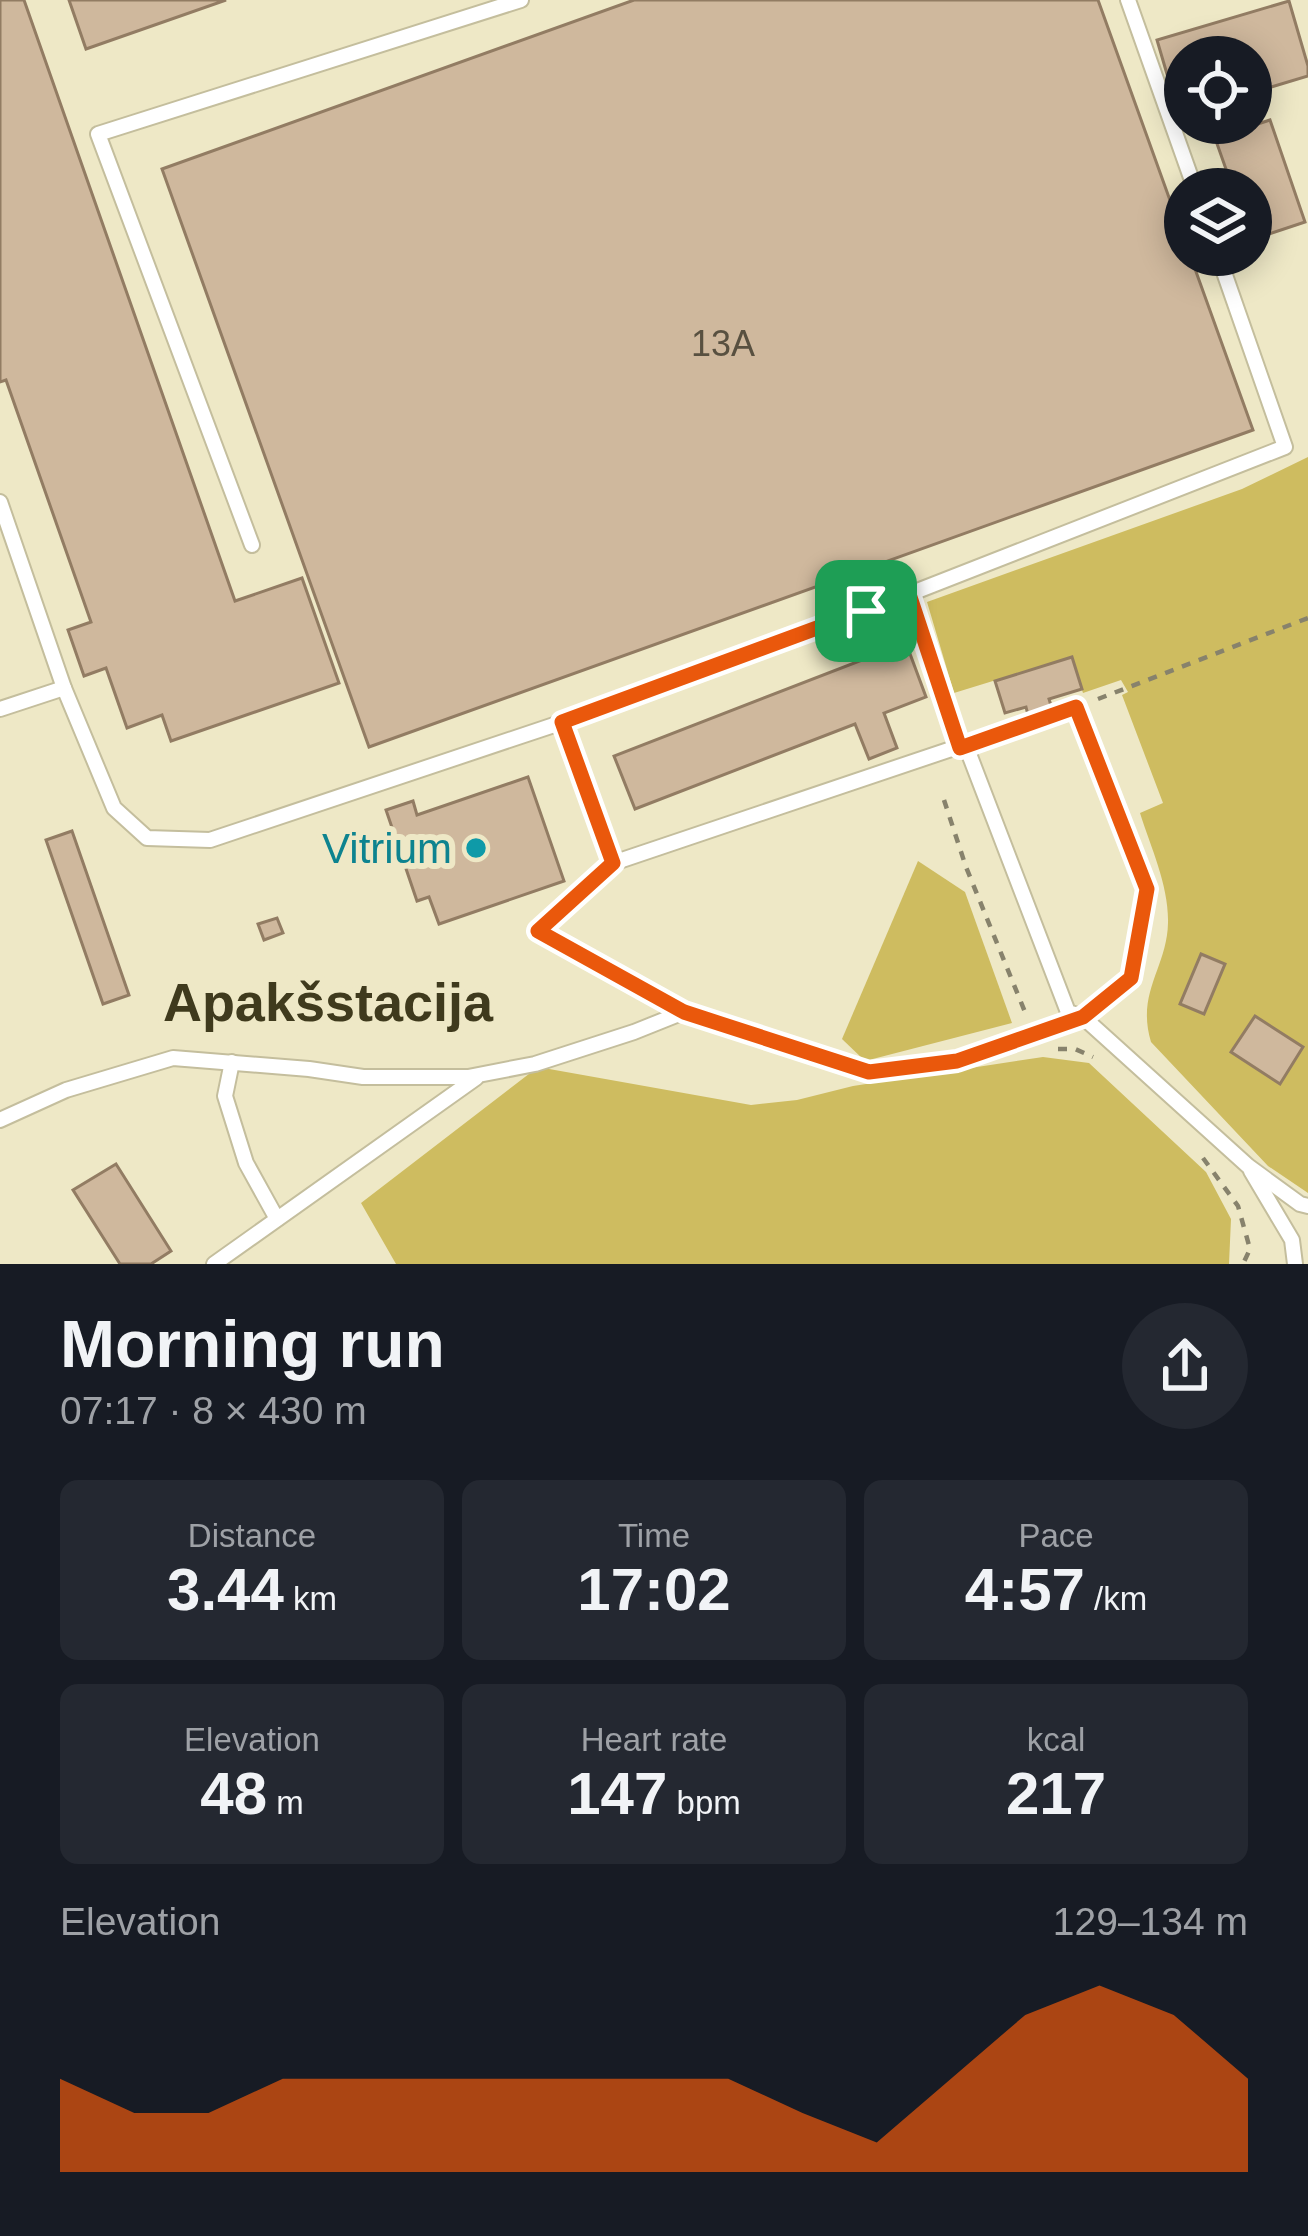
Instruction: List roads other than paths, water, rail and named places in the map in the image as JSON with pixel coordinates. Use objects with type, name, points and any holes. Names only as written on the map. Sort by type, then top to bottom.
[{"type":"lane","points":[[251,545],[98,134],[521,0]]},
{"type":"lane","points":[[1128,0],[1188,168]]},
{"type":"lane","points":[[0,502],[64,688],[114,808],[147,838],[210,840],[562,722],[909,594],[1285,447],[1225,276]]},
{"type":"lane","points":[[909,594],[963,747],[1068,1012],[1083,1017],[1248,1166],[1308,1206]]},
{"type":"lane","points":[[0,709],[64,688]]},
{"type":"lane","points":[[1076,707],[1147,889],[1131,978],[1083,1017],[957,1061],[869,1072],[684,1012],[538,931],[613,863],[963,747],[1076,707]]},
{"type":"lane","points":[[562,722],[613,863]]},
{"type":"lane","points":[[0,1120],[67,1090],[173,1058],[363,1077],[468,1077],[535,1064],[684,1012]]},
{"type":"lane","points":[[232,1062],[225,1096],[246,1163],[277,1219]]},
{"type":"lane","points":[[214,1264],[480,1075]]},
{"type":"lane","points":[[1248,1166],[1292,1240],[1295,1264]]},
{"type":"place","name":"Vitrium","points":[[476,848]]},
{"type":"district","name":"Apakšstacija","points":[[328,1002]]}]
